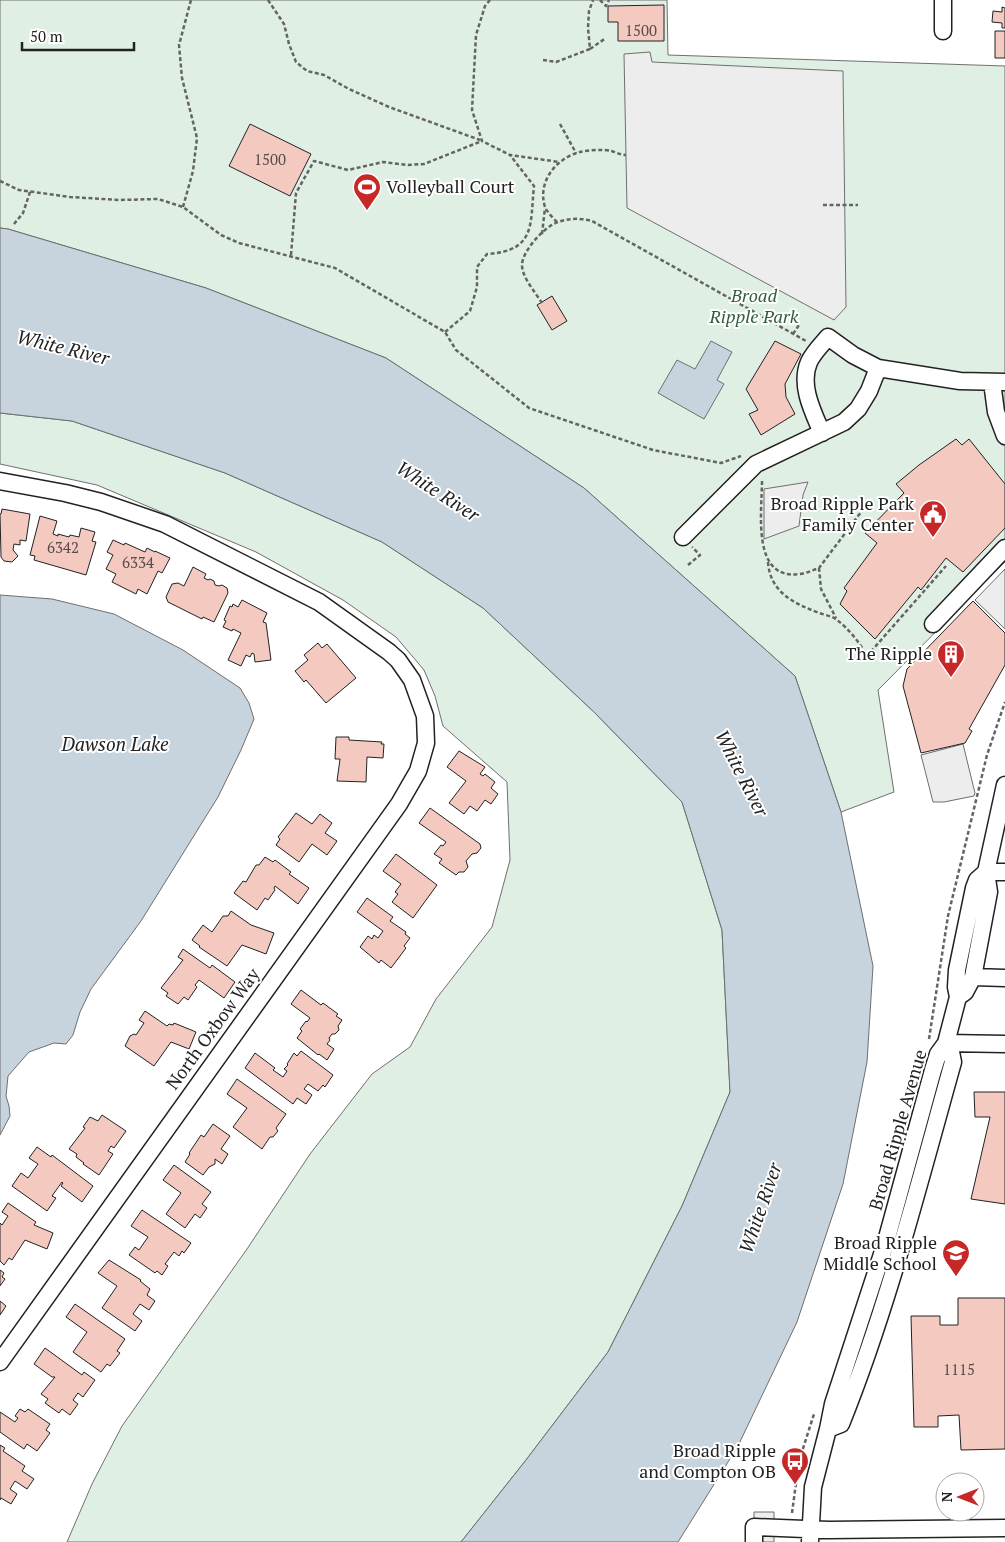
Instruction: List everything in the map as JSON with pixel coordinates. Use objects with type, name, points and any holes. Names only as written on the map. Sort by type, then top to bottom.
[{"type":"street","points":[[943,0],[943,31]]},
{"type":"street","points":[[822,432],[812,411],[805,384],[809,362],[828,337],[853,355],[878,368],[960,381],[998,382],[996,412],[1005,436]]},
{"type":"street","points":[[683,537],[756,464],[844,422],[858,410],[869,391],[878,368]]},
{"type":"street","name":"North Oxbow Way","points":[[0,481],[101,502],[165,524],[318,602],[398,660],[412,680],[423,707],[426,743],[418,770],[399,804],[0,1362]]},
{"type":"street","points":[[933,624],[1005,548]]},
{"type":"street","name":"Broad Ripple Avenue","points":[[958,997],[965,992],[973,977],[989,892],[986,872],[1001,823],[1005,785]]},
{"type":"street","points":[[986,872],[1005,872]]},
{"type":"street","name":"Broad Ripple Avenue","points":[[810,1536],[813,1487],[828,1429],[832,1404],[885,1245],[938,1054],[946,1044],[958,997],[956,987],[957,970],[968,916],[977,880],[986,872]]},
{"type":"street","points":[[973,977],[1005,978]]},
{"type":"street","points":[[946,1044],[1005,1044]]},
{"type":"street","points":[[754,1542],[754,1527],[790,1529],[810,1536],[964,1535],[1005,1528]]},
{"type":"path","points":[[183,207],[193,171],[197,138],[182,78],[179,45],[191,0]]},
{"type":"path","points":[[268,0],[284,24],[288,44],[296,62],[307,71],[324,75],[349,89],[389,107],[482,141],[510,155],[559,162]]},
{"type":"path","points":[[482,141],[472,110],[476,35],[485,6],[490,0]]},
{"type":"path","points":[[590,49],[588,28],[589,12],[593,0]]},
{"type":"path","points":[[600,0],[606,6],[609,0]]},
{"type":"path","points":[[543,60],[556,62],[590,49],[606,38]]},
{"type":"path","points":[[560,124],[576,154]]},
{"type":"path","points":[[291,256],[296,193],[314,161],[348,170],[383,162],[408,165],[424,164],[482,141]]},
{"type":"path","points":[[542,234],[545,208],[544,189],[547,177],[559,162],[580,152],[609,150],[620,155],[626,155]]},
{"type":"path","points":[[445,332],[470,311],[477,287],[477,267],[486,254],[502,253],[520,245],[529,231],[534,186],[510,155]]},
{"type":"path","points":[[0,181],[19,190],[30,192],[120,200],[158,199],[183,207],[221,235],[239,242],[335,268],[445,332],[456,350],[529,408],[653,450],[721,463],[742,456]]},
{"type":"path","points":[[14,224],[23,213],[30,192]]},
{"type":"path","points":[[823,205],[858,205]]},
{"type":"path","points":[[545,208],[557,222]]},
{"type":"path","points":[[542,302],[523,272],[522,264],[525,254],[542,234],[557,222],[580,218],[592,221],[810,344]]},
{"type":"path","points":[[793,334],[799,325]]},
{"type":"path","points":[[762,481],[762,547],[773,582],[785,596],[836,619]]},
{"type":"path","points":[[768,562],[775,569],[792,575],[807,573],[819,568],[870,500]]},
{"type":"path","points":[[683,537],[700,555],[688,565]]},
{"type":"path","points":[[819,568],[821,589],[836,619],[851,633],[864,649],[867,656],[946,566]]},
{"type":"path","points":[[928,1040],[948,916],[987,755],[1005,702]]},
{"type":"path","points":[[790,1529],[799,1461],[815,1410]]},
{"type":"green space","name":"Broad Ripple Park","points":[[0,0],[667,0],[668,55],[1005,66],[1005,562],[878,690],[894,792],[841,812],[795,676],[584,488],[386,358],[206,288],[0,228]]},
{"type":"green space","points":[[0,413],[72,421],[225,473],[382,542],[483,608],[594,712],[682,802],[722,930],[730,1092],[682,1206],[608,1352],[461,1542],[67,1542],[92,1484],[122,1426],[247,1249],[310,1154],[372,1074],[410,1047],[436,999],[492,927],[510,860],[507,782],[443,726],[435,696],[424,670],[396,637],[343,600],[256,552],[97,485],[0,464]]},
{"type":"shaded area","points":[[650,52],[652,62],[843,71],[846,307],[834,320],[627,208],[624,54]]},
{"type":"shaded area","points":[[808,482],[803,495],[799,526],[764,539],[764,489]]},
{"type":"shaded area","points":[[1005,569],[1005,629],[975,600]]},
{"type":"shaded area","points":[[963,744],[975,793],[974,796],[944,802],[933,802],[921,755]]},
{"type":"shaded area","points":[[754,1512],[774,1512],[774,1542],[754,1542]]},
{"type":"water","name":"White River","points":[[0,228],[206,288],[386,358],[584,488],[795,676],[841,812],[873,966],[867,1062],[843,1184],[797,1322],[738,1446],[678,1542],[461,1542],[608,1352],[682,1206],[730,1092],[722,930],[682,802],[594,712],[483,608],[382,542],[225,473],[72,421],[0,413]]},
{"type":"water","points":[[711,341],[732,352],[717,380],[724,384],[704,419],[658,393],[677,360],[695,369]]},
{"type":"water","name":"Dawson Lake","points":[[0,595],[52,599],[114,614],[183,650],[240,688],[249,703],[254,719],[218,797],[141,921],[91,989],[80,1012],[73,1035],[66,1044],[54,1043],[29,1052],[8,1076],[6,1096],[10,1116],[0,1135]]},
{"type":"building","points":[[664,5],[664,41],[618,41],[618,22],[608,22],[608,6]]},
{"type":"building","points":[[1002,7],[1005,8],[1005,28],[1002,28],[1002,23],[992,22],[993,11],[1002,12]]},
{"type":"building","points":[[995,31],[1005,31],[1005,58],[995,58]]},
{"type":"building","points":[[250,124],[311,154],[290,196],[229,166]]},
{"type":"building","points":[[552,296],[567,321],[552,330],[537,305]]},
{"type":"building","points":[[775,341],[801,354],[785,384],[786,397],[795,414],[761,435],[749,414],[758,410],[746,389]]},
{"type":"building","name":"Broad Ripple Park Family Center","points":[[956,439],[962,445],[969,439],[1005,484],[1005,528],[963,572],[946,558],[921,590],[918,587],[875,639],[840,604],[847,591],[844,588],[877,543],[865,533],[904,493],[896,484]]},
{"type":"building","points":[[2,509],[30,514],[26,541],[20,540],[20,545],[14,544],[13,550],[18,556],[12,562],[4,561],[1,557],[0,514]]},
{"type":"building","points":[[40,516],[57,521],[53,534],[58,536],[58,534],[79,537],[81,528],[95,532],[92,541],[96,542],[86,575],[34,560],[35,556],[30,555]]},
{"type":"building","points":[[113,540],[145,552],[147,548],[170,558],[162,573],[158,571],[147,594],[138,589],[136,594],[112,582],[116,574],[106,569],[113,555],[107,552]]},
{"type":"building","points":[[193,567],[206,574],[204,578],[214,581],[215,585],[222,585],[227,588],[228,593],[214,622],[203,617],[202,619],[168,602],[166,597],[172,584],[178,583],[184,586]]},
{"type":"building","points":[[242,600],[267,613],[263,622],[266,623],[271,660],[255,662],[254,654],[252,653],[250,657],[246,655],[241,666],[228,660],[241,633],[223,627],[226,621],[224,620],[230,606],[232,607],[233,604],[238,607]]},
{"type":"building","name":"The Ripple","points":[[973,601],[1005,633],[1005,665],[969,729],[972,731],[965,743],[921,753],[903,686],[907,669]]},
{"type":"building","points":[[318,643],[322,648],[327,644],[356,678],[326,703],[306,680],[304,682],[295,671],[308,660],[304,655]]},
{"type":"building","points":[[336,737],[349,737],[349,740],[382,742],[381,744],[384,744],[383,758],[367,757],[366,782],[337,781],[340,759],[335,759]]},
{"type":"building","points":[[459,751],[485,767],[480,774],[483,776],[485,774],[495,782],[491,788],[498,794],[491,804],[485,800],[477,811],[470,806],[464,814],[449,803],[466,781],[447,767]]},
{"type":"building","points":[[430,808],[480,844],[481,848],[477,853],[472,854],[466,861],[468,867],[464,872],[459,872],[456,875],[439,863],[442,859],[434,854],[446,842],[419,823]]},
{"type":"building","points":[[296,813],[312,824],[320,814],[332,823],[325,833],[337,841],[327,855],[312,844],[299,862],[276,845],[280,839],[278,837]]},
{"type":"building","points":[[396,854],[437,885],[413,918],[392,902],[398,894],[395,892],[401,884],[383,871]]},
{"type":"building","points":[[265,857],[273,862],[275,860],[291,872],[289,874],[309,888],[298,904],[275,886],[275,890],[268,900],[265,898],[257,910],[234,893],[243,881],[246,882],[256,865],[259,865]]},
{"type":"building","points":[[367,898],[393,917],[390,921],[406,932],[405,934],[410,938],[404,946],[406,948],[391,968],[381,960],[379,963],[360,947],[368,936],[372,939],[374,935],[378,938],[383,931],[357,912]]},
{"type":"building","points":[[231,911],[251,925],[274,933],[266,954],[242,945],[227,966],[192,940],[203,925],[212,932],[223,916],[228,916]]},
{"type":"building","points":[[183,949],[210,968],[212,965],[235,982],[224,998],[199,980],[195,985],[197,987],[188,1000],[184,997],[178,1004],[166,996],[168,993],[161,988],[183,960],[178,957]]},
{"type":"building","points":[[301,990],[321,1005],[323,1003],[338,1014],[336,1016],[342,1020],[338,1026],[339,1030],[329,1038],[330,1040],[327,1044],[334,1049],[327,1060],[297,1038],[302,1031],[300,1029],[310,1018],[291,1004]]},
{"type":"building","points":[[145,1011],[167,1026],[174,1023],[196,1032],[189,1049],[171,1042],[154,1066],[125,1046],[130,1036],[136,1035],[144,1023],[139,1020]]},
{"type":"building","points":[[301,1051],[333,1075],[325,1087],[323,1085],[318,1091],[308,1084],[304,1089],[312,1095],[306,1104],[297,1098],[293,1104],[245,1068],[255,1053],[275,1068],[273,1070],[283,1077],[287,1071],[284,1069],[294,1053],[297,1056]]},
{"type":"building","points":[[237,1079],[286,1114],[276,1128],[278,1131],[273,1137],[270,1137],[262,1149],[233,1127],[247,1108],[227,1094]]},
{"type":"building","name":"Broad Ripple Middle School","points":[[974,1092],[1005,1092],[1005,1204],[971,1199],[990,1117],[975,1117]]},
{"type":"building","points":[[102,1115],[126,1131],[114,1148],[111,1146],[108,1151],[113,1154],[99,1175],[83,1164],[76,1157],[77,1154],[69,1149],[85,1128],[83,1127],[90,1117],[98,1121]]},
{"type":"building","points":[[213,1124],[230,1136],[221,1149],[228,1154],[222,1164],[215,1159],[215,1164],[209,1167],[203,1175],[185,1162],[201,1135],[204,1137]]},
{"type":"building","points":[[37,1147],[51,1157],[52,1155],[93,1186],[82,1202],[61,1186],[62,1182],[52,1196],[56,1198],[47,1211],[12,1186],[21,1173],[28,1178],[38,1164],[29,1158]]},
{"type":"building","points":[[174,1165],[211,1192],[202,1204],[207,1208],[200,1218],[195,1214],[185,1228],[166,1214],[181,1193],[163,1180]]},
{"type":"building","points":[[8,1203],[36,1222],[34,1225],[53,1233],[47,1249],[25,1240],[12,1260],[9,1258],[4,1265],[0,1261],[0,1223],[2,1225],[8,1216],[2,1212]]},
{"type":"building","points":[[142,1210],[191,1243],[184,1253],[182,1251],[179,1256],[174,1252],[165,1264],[168,1266],[162,1275],[157,1271],[155,1273],[129,1255],[135,1247],[139,1250],[148,1237],[131,1226]]},
{"type":"building","points":[[109,1260],[141,1280],[150,1289],[147,1295],[155,1301],[149,1310],[140,1304],[133,1314],[142,1321],[135,1331],[102,1308],[117,1286],[98,1273]]},
{"type":"building","points":[[0,1270],[4,1273],[2,1277],[5,1279],[0,1286]]},
{"type":"building","name":"Broad Ripple Middle School","points":[[958,1298],[1005,1298],[1005,1449],[961,1450],[959,1415],[938,1416],[938,1427],[914,1427],[911,1316],[940,1316],[940,1325],[958,1325]]},
{"type":"building","points":[[0,1301],[6,1306],[0,1315]]},
{"type":"building","points":[[75,1304],[125,1339],[117,1351],[120,1353],[110,1366],[107,1364],[101,1372],[73,1352],[87,1332],[66,1317]]},
{"type":"building","points":[[45,1348],[82,1375],[84,1372],[95,1380],[83,1397],[78,1393],[73,1400],[78,1404],[70,1415],[62,1409],[59,1413],[45,1403],[48,1399],[41,1394],[55,1377],[52,1377],[34,1364]]},
{"type":"building","points":[[20,1409],[25,1412],[28,1409],[50,1424],[46,1430],[50,1433],[37,1451],[27,1444],[24,1449],[0,1432],[0,1412],[15,1422],[18,1418],[15,1416]]},
{"type":"building","points":[[0,1445],[5,1448],[3,1451],[25,1466],[22,1471],[34,1479],[27,1489],[15,1481],[10,1489],[17,1494],[11,1504],[1,1498],[0,1500]]},
{"type":"place","name":"Volleyball Court","points":[[367,211]]},
{"type":"place","name":"Broad Ripple Park Family Center","points":[[933,538]]},
{"type":"place","name":"The Ripple","points":[[951,678]]},
{"type":"place","name":"Broad Ripple Middle School","points":[[956,1277]]},
{"type":"place","name":"Broad Ripple and Compton OB","points":[[795,1485]]}]
